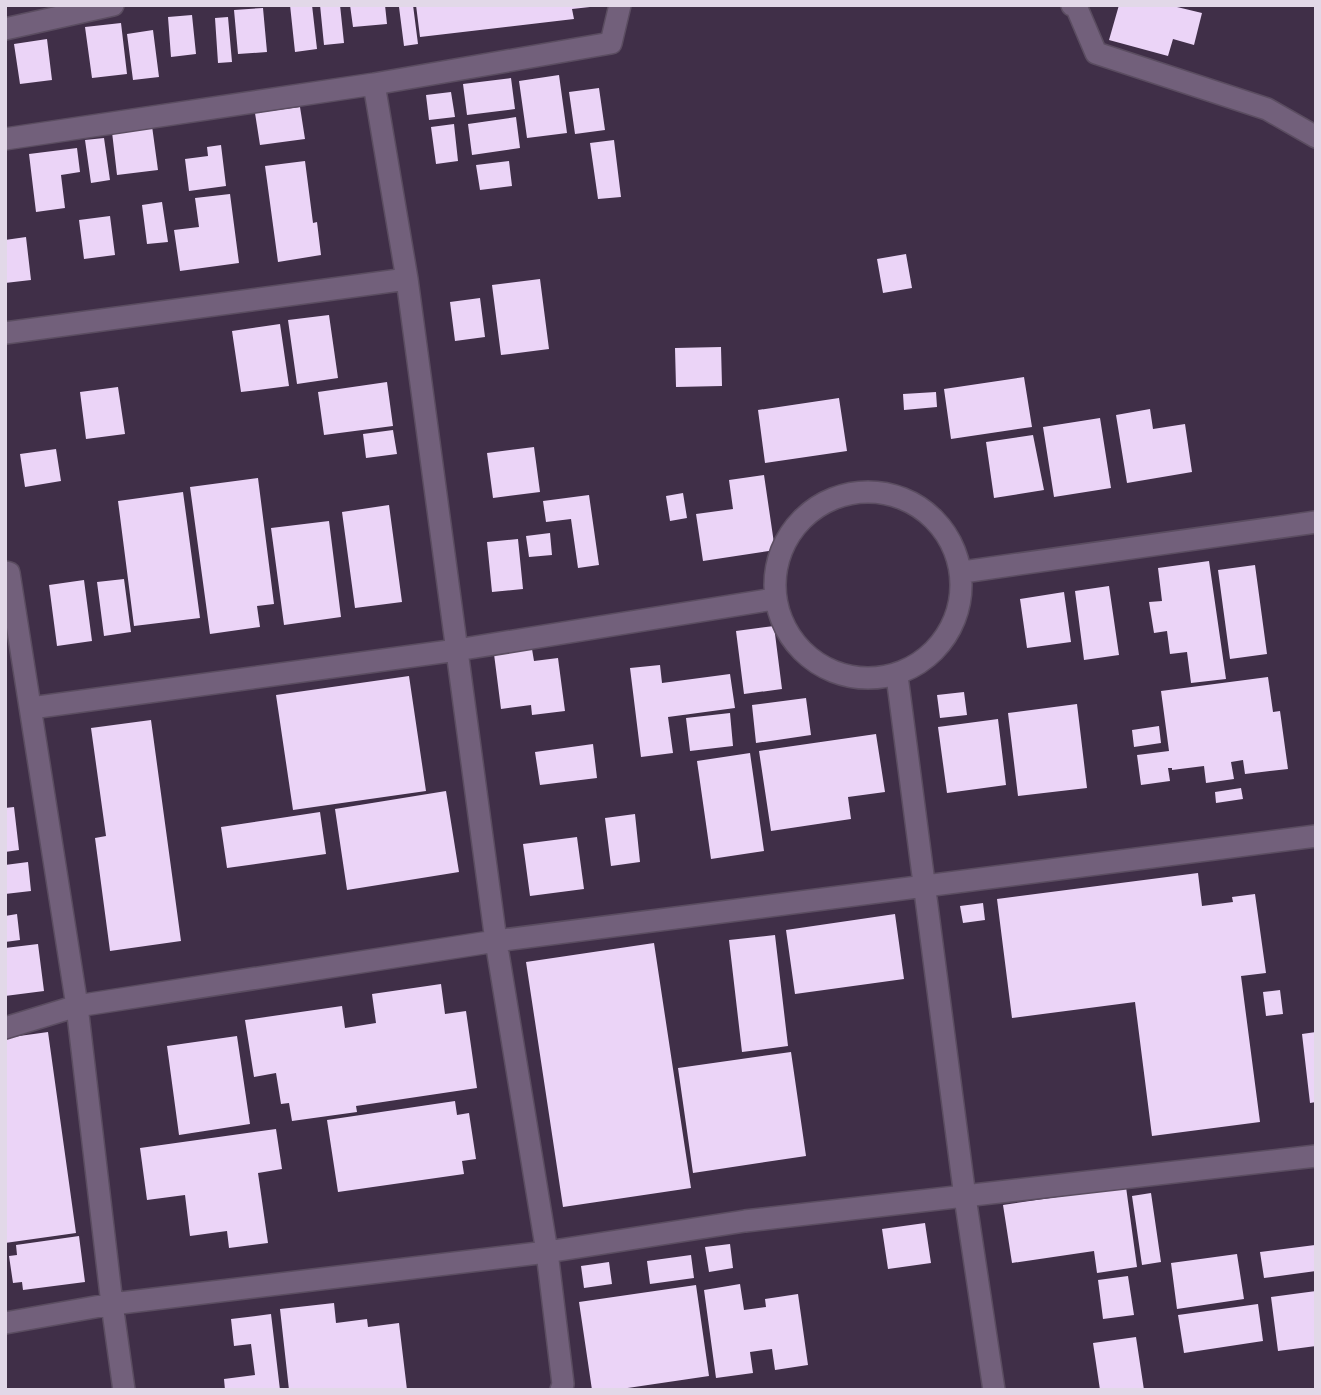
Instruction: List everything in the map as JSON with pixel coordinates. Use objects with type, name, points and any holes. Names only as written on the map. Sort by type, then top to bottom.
[{"type":"street","points":[[5,29],[113,5]]},
{"type":"street","points":[[5,139],[374,84],[611,43],[620,5]]},
{"type":"street","points":[[1072,5],[1076,6],[1096,54],[1267,109],[1316,137]]},
{"type":"street","points":[[374,84],[407,279],[496,941],[547,1252],[563,1384],[561,1390]]},
{"type":"street","points":[[5,333],[407,279]]},
{"type":"street","points":[[855,491],[904,497],[944,526],[963,572],[949,636],[897,676],[843,677],[820,663],[797,648],[774,598],[780,550],[810,510],[855,491]]},
{"type":"street","points":[[963,572],[1315,525]]},
{"type":"street","points":[[5,572],[9,573],[77,1006],[124,1390]]},
{"type":"street","points":[[30,708],[457,650],[774,598]]},
{"type":"street","points":[[897,676],[965,1197],[994,1390]]},
{"type":"street","points":[[5,1028],[77,1006],[496,941],[1316,836]]},
{"type":"street","points":[[5,1323],[112,1304],[547,1252],[745,1221],[1316,1156]]},
{"type":"building","points":[[290,5],[312,5],[317,49],[295,52]]},
{"type":"building","points":[[320,5],[340,5],[344,43],[324,45]]},
{"type":"building","points":[[350,5],[385,5],[387,24],[353,27]]},
{"type":"building","points":[[413,5],[418,44],[404,46],[399,7]]},
{"type":"building","points":[[416,5],[590,7],[572,9],[574,19],[420,37]]},
{"type":"building","points":[[1119,5],[1177,5],[1202,13],[1194,45],[1173,39],[1168,56],[1109,40]]},
{"type":"building","points":[[263,8],[267,52],[238,54],[234,10]]},
{"type":"building","points":[[192,15],[196,54],[171,57],[168,17]]},
{"type":"building","points":[[228,17],[232,62],[218,63],[215,18]]},
{"type":"building","points":[[121,23],[127,74],[92,78],[85,27]]},
{"type":"building","points":[[153,30],[159,77],[133,80],[127,34]]},
{"type":"building","points":[[47,39],[52,80],[20,84],[14,44]]},
{"type":"building","points":[[559,75],[567,133],[527,138],[519,81]]},
{"type":"building","points":[[511,78],[515,109],[467,115],[463,84]]},
{"type":"building","points":[[599,88],[605,130],[575,134],[569,92]]},
{"type":"building","points":[[451,92],[455,117],[429,120],[426,95]]},
{"type":"building","points":[[300,107],[305,139],[260,145],[255,113]]},
{"type":"building","points":[[516,117],[520,148],[472,155],[468,124]]},
{"type":"building","points":[[454,124],[458,161],[436,164],[431,127]]},
{"type":"building","points":[[152,126],[158,170],[117,175],[112,132]]},
{"type":"building","points":[[104,138],[110,180],[91,183],[85,140]]},
{"type":"building","points":[[614,140],[621,197],[598,199],[590,143]]},
{"type":"building","points":[[221,145],[226,186],[189,191],[185,159],[208,156],[207,147]]},
{"type":"building","points":[[77,148],[80,172],[61,175],[65,208],[36,212],[29,154]]},
{"type":"building","points":[[305,161],[313,223],[317,222],[321,255],[278,262],[265,166]]},
{"type":"building","points":[[509,161],[512,186],[480,190],[476,165]]},
{"type":"building","points":[[230,194],[239,263],[180,271],[174,230],[199,227],[195,198]]},
{"type":"building","points":[[162,202],[168,242],[147,244],[142,205]]},
{"type":"building","points":[[110,216],[115,255],[84,259],[79,220]]},
{"type":"building","points":[[26,237],[31,280],[5,283],[5,240]]},
{"type":"building","points":[[906,254],[912,288],[883,293],[877,259]]},
{"type":"building","points":[[540,279],[549,349],[501,355],[492,285]]},
{"type":"building","points":[[480,298],[485,337],[455,341],[450,302]]},
{"type":"building","points":[[329,315],[338,378],[297,384],[288,320]]},
{"type":"building","points":[[280,324],[289,386],[241,392],[232,331]]},
{"type":"building","points":[[721,347],[722,386],[676,387],[675,348]]},
{"type":"building","points":[[1024,377],[1032,427],[951,439],[944,389]]},
{"type":"building","points":[[387,382],[393,426],[324,435],[318,392]]},
{"type":"building","points":[[118,387],[125,434],[86,439],[80,392]]},
{"type":"building","points":[[936,392],[937,407],[904,410],[903,394]]},
{"type":"building","points":[[839,398],[847,451],[765,463],[758,410]]},
{"type":"building","points":[[1150,409],[1153,429],[1185,424],[1192,472],[1127,483],[1116,415]]},
{"type":"building","points":[[1100,418],[1111,488],[1054,497],[1043,427]]},
{"type":"building","points":[[393,430],[397,454],[366,458],[363,434]]},
{"type":"building","points":[[1033,435],[1044,490],[994,498],[986,442]]},
{"type":"building","points":[[534,447],[540,492],[493,498],[487,453]]},
{"type":"building","points":[[56,449],[61,481],[25,487],[20,454]]},
{"type":"building","points":[[764,475],[775,550],[703,561],[696,514],[733,509],[729,480]]},
{"type":"building","points":[[258,478],[274,604],[257,606],[260,627],[210,634],[190,487]]},
{"type":"building","points":[[183,492],[200,618],[134,626],[118,501]]},
{"type":"building","points":[[683,493],[687,518],[670,521],[666,496]]},
{"type":"building","points":[[589,495],[599,565],[578,568],[571,519],[546,522],[543,501]]},
{"type":"building","points":[[389,505],[402,602],[355,608],[342,512]]},
{"type":"building","points":[[329,521],[341,617],[284,625],[271,528]]},
{"type":"building","points":[[550,533],[552,555],[529,557],[526,536]]},
{"type":"building","points":[[518,539],[523,589],[492,592],[487,542]]},
{"type":"building","points":[[1209,561],[1226,679],[1191,683],[1187,652],[1170,654],[1167,631],[1154,633],[1149,602],[1162,601],[1158,568]]},
{"type":"building","points":[[1255,565],[1267,654],[1230,659],[1218,570]]},
{"type":"building","points":[[124,579],[131,632],[104,636],[97,582]]},
{"type":"building","points":[[84,580],[92,641],[57,646],[49,585]]},
{"type":"building","points":[[1109,586],[1119,655],[1084,660],[1075,591]]},
{"type":"building","points":[[1064,592],[1071,642],[1027,648],[1020,599]]},
{"type":"building","points":[[774,626],[782,689],[744,694],[736,631]]},
{"type":"building","points":[[532,649],[534,661],[558,658],[565,711],[532,715],[531,705],[501,709],[494,654]]},
{"type":"building","points":[[660,665],[662,683],[730,674],[735,708],[668,717],[673,753],[641,757],[630,668]]},
{"type":"building","points":[[409,676],[426,791],[293,810],[276,695]]},
{"type":"building","points":[[1268,677],[1273,712],[1280,711],[1288,769],[1245,774],[1243,760],[1231,762],[1234,779],[1206,783],[1204,766],[1172,770],[1168,768],[1170,781],[1141,785],[1137,755],[1169,751],[1161,691]]},
{"type":"building","points":[[964,692],[967,715],[940,718],[937,695]]},
{"type":"building","points":[[806,698],[811,735],[756,743],[752,705]]},
{"type":"building","points":[[1077,704],[1087,788],[1018,796],[1008,713]]},
{"type":"building","points":[[730,713],[733,746],[690,751],[686,718]]},
{"type":"building","points":[[998,719],[1006,785],[947,793],[938,727]]},
{"type":"building","points":[[151,720],[181,941],[110,951],[95,838],[106,836],[91,728]]},
{"type":"building","points":[[1159,726],[1161,743],[1134,747],[1132,730]]},
{"type":"building","points":[[876,734],[885,792],[848,797],[851,819],[771,831],[759,751]]},
{"type":"building","points":[[593,744],[597,778],[540,785],[535,752]]},
{"type":"building","points":[[750,753],[764,851],[711,859],[697,761]]},
{"type":"building","points":[[1241,788],[1243,799],[1216,803],[1215,792]]},
{"type":"building","points":[[446,791],[459,872],[347,890],[335,809]]},
{"type":"building","points":[[14,807],[19,850],[5,852],[5,808]]},
{"type":"building","points":[[320,812],[326,854],[227,868],[221,827]]},
{"type":"building","points":[[635,814],[640,862],[611,866],[605,818]]},
{"type":"building","points":[[577,837],[584,889],[530,896],[523,844]]},
{"type":"building","points":[[28,862],[31,891],[5,894],[5,865]]},
{"type":"building","points":[[1198,873],[1202,906],[1233,902],[1232,897],[1255,894],[1266,973],[1241,976],[1260,1122],[1152,1136],[1135,1002],[1012,1018],[997,899]]},
{"type":"building","points":[[983,903],[985,920],[963,923],[960,906]]},
{"type":"building","points":[[17,914],[20,940],[5,942],[5,916]]},
{"type":"building","points":[[895,914],[904,979],[795,994],[786,930]]},
{"type":"building","points":[[775,935],[788,1046],[742,1052],[729,940]]},
{"type":"building","points":[[654,943],[691,1188],[563,1207],[526,962]]},
{"type":"building","points":[[38,944],[44,991],[5,996],[5,948]]},
{"type":"building","points":[[441,984],[445,1014],[466,1011],[477,1088],[356,1106],[357,1112],[292,1121],[289,1103],[281,1104],[276,1073],[254,1077],[245,1020],[342,1006],[345,1028],[376,1023],[372,994]]},
{"type":"building","points":[[1280,990],[1283,1014],[1266,1016],[1263,992]]},
{"type":"building","points":[[48,1032],[76,1233],[5,1243],[5,1038]]},
{"type":"building","points":[[1316,1032],[1316,1102],[1310,1103],[1302,1034]]},
{"type":"building","points":[[237,1036],[250,1124],[179,1135],[167,1046]]},
{"type":"building","points":[[791,1052],[806,1156],[693,1173],[678,1068]]},
{"type":"building","points":[[455,1101],[457,1115],[469,1113],[476,1159],[462,1161],[464,1174],[338,1192],[327,1120]]},
{"type":"building","points":[[276,1129],[282,1169],[258,1173],[268,1243],[229,1248],[227,1231],[190,1236],[185,1195],[147,1200],[140,1148]]},
{"type":"building","points":[[1126,1187],[1137,1267],[1097,1273],[1094,1251],[1012,1263],[1003,1205]]},
{"type":"building","points":[[1151,1193],[1161,1262],[1142,1265],[1132,1196]]},
{"type":"building","points":[[925,1223],[931,1263],[888,1269],[882,1229]]},
{"type":"building","points":[[79,1236],[85,1282],[23,1290],[22,1282],[13,1283],[9,1256],[17,1255],[16,1245]]},
{"type":"building","points":[[730,1244],[733,1268],[709,1272],[705,1247]]},
{"type":"building","points":[[1315,1245],[1316,1271],[1264,1278],[1260,1252]]},
{"type":"building","points":[[1237,1254],[1244,1299],[1177,1309],[1171,1263]]},
{"type":"building","points":[[691,1255],[694,1278],[650,1284],[647,1261]]},
{"type":"building","points":[[609,1262],[612,1284],[584,1288],[581,1266]]},
{"type":"building","points":[[1128,1276],[1134,1315],[1103,1319],[1098,1280]]},
{"type":"building","points":[[740,1284],[744,1310],[766,1307],[765,1299],[798,1294],[808,1365],[775,1370],[772,1349],[750,1352],[753,1373],[716,1378],[704,1290]]},
{"type":"building","points":[[696,1285],[709,1376],[614,1390],[592,1390],[579,1302]]},
{"type":"building","points":[[1316,1291],[1316,1346],[1278,1351],[1271,1297]]},
{"type":"building","points":[[334,1303],[336,1323],[367,1319],[368,1327],[399,1323],[407,1390],[289,1390],[280,1309]]},
{"type":"building","points":[[1258,1304],[1263,1341],[1184,1353],[1178,1315]]},
{"type":"building","points":[[271,1314],[280,1390],[225,1390],[224,1379],[255,1375],[251,1344],[234,1346],[231,1319]]},
{"type":"building","points":[[1136,1337],[1144,1390],[1100,1390],[1093,1343]]}]
